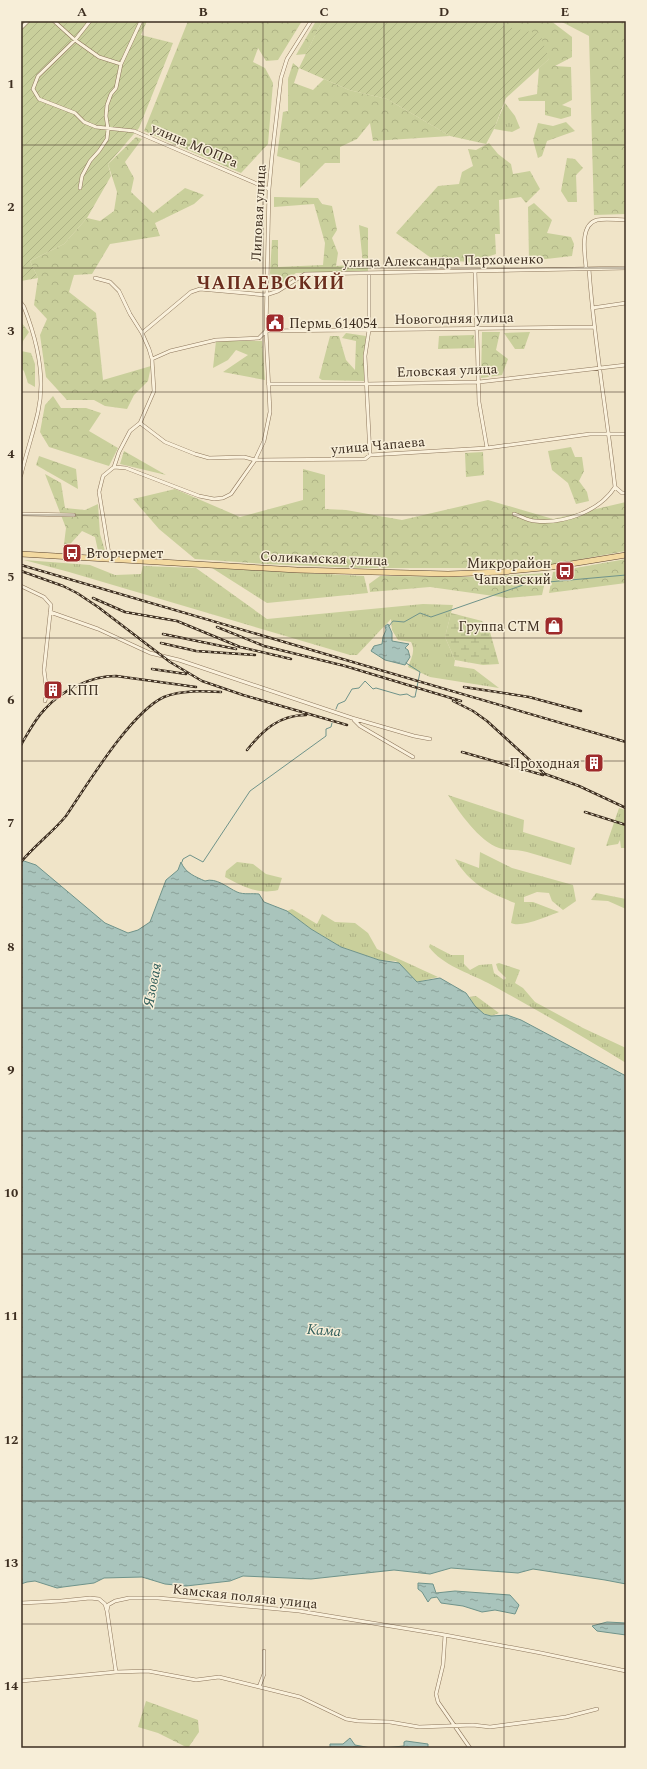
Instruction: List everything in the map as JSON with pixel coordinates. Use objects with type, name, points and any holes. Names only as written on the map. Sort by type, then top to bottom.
[{"type":"main road","name":"Соликамская улица","points":[[21,554],[297,570],[448,574],[524,570],[626,555]]},
{"type":"street","points":[[21,28],[28,21]]},
{"type":"street","points":[[54,21],[75,40],[99,57],[121,64]]},
{"type":"street","points":[[75,40],[90,21]]},
{"type":"street","points":[[80,188],[82,176],[90,162],[107,139],[107,105],[111,94],[116,88],[121,64],[140,21]]},
{"type":"street","name":"Липовая улица","points":[[114,467],[126,468],[192,494],[214,499],[223,498],[231,494],[254,460],[264,441],[270,412],[266,331],[269,189],[281,78],[287,59],[311,21]]},
{"type":"street","name":"улица МОПРа","points":[[75,40],[38,76],[33,89],[40,99],[75,113],[84,122],[96,127],[134,131],[269,189]]},
{"type":"street","points":[[514,514],[534,521],[556,521],[571,517],[578,515],[609,496],[615,487],[585,246],[588,227],[598,220],[626,220]]},
{"type":"street","name":"улица Александра Пархоменко","points":[[266,295],[278,291],[305,274],[626,268]]},
{"type":"street","points":[[475,271],[479,402],[488,448]]},
{"type":"street","points":[[369,272],[369,330],[365,356],[370,455]]},
{"type":"street","points":[[95,278],[110,282],[119,291],[130,314],[142,333],[152,359],[154,391],[140,423],[130,430],[119,452],[114,467],[103,476],[99,492],[110,560]]},
{"type":"street","points":[[142,333],[188,293],[200,289],[266,295]]},
{"type":"street","points":[[21,303],[24,307],[36,342],[40,391],[38,412],[21,475]]},
{"type":"street","points":[[592,308],[626,303]]},
{"type":"street","name":"Новогодняя улица","points":[[152,359],[170,351],[216,340],[259,338],[266,331],[594,327]]},
{"type":"street","name":"Еловская улица","points":[[268,384],[479,382],[626,365]]},
{"type":"street","name":"улица Чапаева","points":[[140,423],[165,442],[195,454],[209,458],[244,457],[254,460],[365,459],[370,455],[488,448],[590,434],[626,434]]},
{"type":"street","points":[[615,487],[622,493],[626,493]]},
{"type":"street","points":[[21,514],[74,514]]},
{"type":"street","points":[[21,586],[44,597],[50,605],[44,670],[47,693],[45,701]]},
{"type":"street","points":[[50,612],[98,629],[150,653],[179,660],[352,718],[414,736],[430,739]]},
{"type":"street","points":[[47,693],[51,697]]},
{"type":"street","points":[[352,718],[360,726],[412,757]]},
{"type":"street","points":[[21,1603],[61,1602],[90,1598],[99,1599],[105,1604],[107,1611],[116,1672]]},
{"type":"street","name":"Камская поляна улица","points":[[107,1611],[108,1605],[115,1601],[129,1598],[158,1598],[300,1611],[445,1635],[626,1671]]},
{"type":"street","points":[[445,1635],[443,1665],[436,1694],[438,1702],[470,1748]]},
{"type":"street","points":[[259,1687],[264,1674],[264,1651]]},
{"type":"street","points":[[21,1681],[116,1672],[148,1671],[196,1680],[219,1677],[300,1697],[346,1719],[390,1722],[419,1727],[490,1726],[566,1717],[597,1709]]},
{"type":"green space","points":[[21,21],[147,21],[141,35],[173,43],[139,128],[108,164],[111,176],[87,218],[64,244],[30,261],[38,278],[21,281]]},
{"type":"green space","points":[[188,21],[302,21],[278,60],[266,61],[258,48],[253,62],[265,68],[273,83],[268,144],[241,173],[144,131]]},
{"type":"green space","points":[[316,21],[322,21],[306,54],[296,55]]},
{"type":"green space","points":[[322,21],[455,21],[457,23],[459,21],[505,21],[503,26],[540,34],[549,59],[506,98],[494,129],[486,144],[450,136],[387,99],[349,90],[299,68]]},
{"type":"green space","points":[[505,21],[551,21],[572,37],[572,57],[555,66],[571,67],[572,100],[562,105],[571,108],[571,116],[561,119],[545,115],[545,101],[519,101],[518,98],[537,94],[539,68],[549,59],[503,26]]},
{"type":"green space","points":[[560,21],[626,21],[626,214],[594,215],[589,36]]},
{"type":"green space","points":[[293,63],[299,68],[294,83],[313,90],[324,79],[349,90],[387,99],[450,136],[373,141],[370,123],[357,139],[340,147],[340,163],[325,163],[300,188],[300,163],[277,156],[283,112],[288,111],[288,79]]},
{"type":"green space","points":[[505,103],[515,116],[520,128],[512,132],[494,129]]},
{"type":"green space","points":[[566,122],[575,131],[547,141],[542,156],[538,158],[533,140],[538,123],[553,126]]},
{"type":"green space","points":[[136,137],[142,139],[125,162],[134,178],[131,192],[153,213],[185,188],[204,195],[194,204],[155,223],[160,236],[110,244],[92,274],[74,275],[69,292],[96,313],[103,380],[151,366],[148,381],[134,395],[127,409],[105,406],[94,400],[67,400],[46,377],[40,335],[47,319],[34,305],[38,278],[30,261],[64,244],[87,218],[100,221],[114,211],[117,192],[108,164]]},
{"type":"green space","points":[[489,143],[498,154],[511,164],[513,174],[530,171],[540,189],[526,203],[521,197],[499,200],[500,234],[495,234],[496,254],[472,262],[434,260],[396,233],[438,186],[459,184],[462,172],[473,166],[468,149],[476,150]]},
{"type":"green space","points":[[567,158],[575,159],[583,168],[576,175],[577,202],[568,202],[561,191]]},
{"type":"green space","points":[[274,197],[318,198],[322,204],[332,206],[337,230],[332,238],[338,253],[336,266],[363,264],[359,225],[368,228],[368,271],[296,273],[274,289],[270,273],[272,240],[278,240],[278,267],[323,265],[325,243],[314,204],[274,207]]},
{"type":"green space","points":[[534,203],[552,220],[547,233],[571,237],[574,244],[572,256],[529,261],[528,207]]},
{"type":"green space","points":[[21,322],[29,332],[23,341],[21,351]]},
{"type":"green space","points":[[482,332],[500,332],[496,350],[508,359],[502,375],[481,378]]},
{"type":"green space","points":[[530,332],[524,349],[515,349],[504,333]]},
{"type":"green space","points":[[346,333],[366,336],[364,381],[322,380],[319,378],[330,336],[339,336],[346,360],[355,370],[356,341],[342,338]]},
{"type":"green space","points":[[474,335],[475,348],[438,349],[439,336]]},
{"type":"green space","points":[[216,341],[262,341],[265,380],[223,372],[248,355],[236,350],[228,360],[213,368]]},
{"type":"green space","points":[[21,351],[31,353],[35,364],[35,387],[28,383],[24,371],[21,368]]},
{"type":"green space","points":[[53,396],[61,408],[86,408],[101,413],[89,431],[118,448],[109,466],[49,447],[40,432],[45,405]]},
{"type":"green space","points":[[571,447],[575,457],[582,457],[584,471],[579,481],[587,492],[589,501],[576,504],[568,483],[552,470],[548,451]]},
{"type":"green space","points":[[124,451],[166,475],[120,464]]},
{"type":"green space","points":[[483,452],[484,475],[466,477],[465,453]]},
{"type":"green space","points":[[39,456],[76,469],[78,489],[36,465]]},
{"type":"green space","points":[[303,469],[325,475],[325,509],[346,510],[402,520],[488,500],[553,519],[626,502],[626,551],[549,565],[497,568],[359,568],[195,559],[159,529],[133,499],[175,489],[240,517],[303,500]]},
{"type":"green space","points":[[45,474],[61,483],[65,508],[85,510],[98,504],[100,534],[105,551],[98,551],[95,537],[82,531],[63,552],[66,528]]},
{"type":"green space","points":[[626,559],[626,583],[549,593],[553,572]]},
{"type":"green space","points":[[24,560],[90,565],[115,575],[141,574],[143,566],[196,568],[267,619],[423,604],[453,605],[445,637],[455,660],[454,666],[474,669],[499,688],[430,677],[408,667],[413,649],[411,642],[398,640],[392,630],[391,619],[357,655],[350,655]]},
{"type":"green space","points":[[212,568],[364,576],[368,593],[267,603]]},
{"type":"green space","points":[[547,573],[542,595],[508,598],[430,587],[370,592],[369,584],[380,576],[479,577]]},
{"type":"green space","points":[[451,613],[482,621],[490,632],[499,664],[483,665],[455,660],[445,637]]},
{"type":"green space","points":[[448,795],[524,820],[523,832],[575,848],[571,865],[524,851],[499,848],[477,833]]},
{"type":"green space","points":[[619,808],[626,810],[626,848],[621,848],[620,840],[618,844],[606,846]]},
{"type":"green space","points":[[480,852],[512,868],[573,885],[576,901],[563,910],[552,901],[549,893],[537,892],[524,897],[524,902],[533,902],[559,912],[528,923],[511,923],[515,903],[481,887],[467,875],[455,859],[479,868]]},
{"type":"green space","points":[[237,862],[253,864],[266,874],[282,878],[278,890],[264,891],[250,889],[225,877],[226,871]]},
{"type":"green space","points":[[596,893],[626,899],[626,909],[608,901],[591,900]]},
{"type":"green space","points":[[292,909],[317,924],[322,914],[335,922],[355,923],[368,933],[377,949],[438,977],[417,982],[396,961],[379,960],[341,947],[311,929],[287,911]]},
{"type":"green space","points":[[430,944],[451,955],[464,955],[464,964],[470,970],[479,965],[492,964],[494,973],[504,980],[506,978],[498,970],[496,964],[499,963],[520,970],[515,983],[523,988],[535,1002],[583,1028],[626,1048],[626,1063],[575,1032],[488,983],[448,964],[434,953],[429,947]]},
{"type":"green space","points":[[476,996],[499,1013],[491,1016],[478,1011],[469,997]]},
{"type":"green space","points":[[146,1701],[198,1720],[199,1732],[188,1748],[158,1733],[138,1727]]},
{"type":"water","points":[[388,624],[392,633],[392,641],[409,644],[405,648],[408,650],[410,657],[405,665],[385,660],[371,651],[374,646],[382,644],[386,630],[385,626]]},
{"type":"water","name":"Кама","points":[[21,860],[36,865],[105,923],[128,933],[138,930],[150,922],[166,880],[178,870],[181,862],[188,872],[205,881],[213,880],[240,893],[259,894],[264,902],[287,911],[311,929],[341,947],[379,960],[399,963],[417,982],[440,978],[466,993],[475,1006],[484,1014],[491,1016],[507,1015],[521,1020],[626,1076],[626,1584],[533,1569],[518,1573],[451,1568],[430,1574],[394,1570],[311,1579],[243,1576],[230,1581],[186,1586],[165,1584],[142,1577],[104,1578],[94,1583],[57,1588],[35,1581],[21,1584]]},
{"type":"water","points":[[418,1583],[433,1584],[436,1593],[455,1591],[510,1595],[519,1605],[515,1614],[495,1610],[482,1612],[463,1606],[441,1603],[437,1597],[431,1598],[428,1602],[422,1592],[418,1589]]},
{"type":"water","points":[[607,1622],[626,1623],[626,1635],[597,1631],[592,1626]]},
{"type":"water","points":[[350,1738],[355,1745],[371,1748],[330,1747],[330,1744],[343,1744]]},
{"type":"water","points":[[404,1742],[428,1744],[428,1748],[383,1748],[404,1746]]},
{"type":"waterway","name":"Язовая","points":[[389,626],[393,621],[404,622],[420,613],[431,617],[526,584],[626,575]]},
{"type":"waterway","name":"Язовая","points":[[336,709],[338,704],[345,701],[352,689],[359,688],[365,681],[373,689],[376,688],[400,695],[407,694],[415,697],[420,672],[406,663]]},
{"type":"waterway","name":"Язовая","points":[[182,862],[183,859],[190,855],[203,862],[250,791],[326,736],[326,729],[331,727],[332,723]]},
{"type":"railway","points":[[21,565],[626,742]]},
{"type":"railway","points":[[21,571],[63,586],[77,593],[98,607],[170,662],[202,681],[243,695],[347,725]]},
{"type":"railway","points":[[93,598],[125,612],[177,621],[240,647],[291,659]]},
{"type":"railway","points":[[217,627],[264,646],[345,666],[461,701]]},
{"type":"railway","points":[[163,634],[236,649]]},
{"type":"railway","points":[[161,643],[196,651],[255,655]]},
{"type":"railway","points":[[152,669],[186,674]]},
{"type":"railway","points":[[21,745],[38,717],[52,702],[68,690],[87,681],[97,678],[116,676],[196,687]]},
{"type":"railway","points":[[464,687],[529,697],[581,711]]},
{"type":"railway","points":[[21,862],[66,816],[110,750],[151,705],[164,697],[178,693],[199,691],[221,692]]},
{"type":"railway","points":[[453,701],[473,711],[487,721],[545,774],[579,786],[626,808]]},
{"type":"railway","points":[[247,750],[259,736],[272,725],[288,718],[306,715]]},
{"type":"railway","points":[[462,752],[543,775]]},
{"type":"railway","points":[[585,812],[626,825]]},
{"type":"place","name":"Пермь 614054","points":[[275,323]]},
{"type":"place","name":"Вторчермет","points":[[72,553]]},
{"type":"place","name":"Микрорайон Чапаевский","points":[[565,571]]},
{"type":"place","name":"Группа СТМ","points":[[554,626]]},
{"type":"place","name":"КПП","points":[[53,690]]},
{"type":"place","name":"Проходная","points":[[594,763]]},
{"type":"district","name":"ЧАПАЕВСКИЙ","points":[[271,283]]}]
